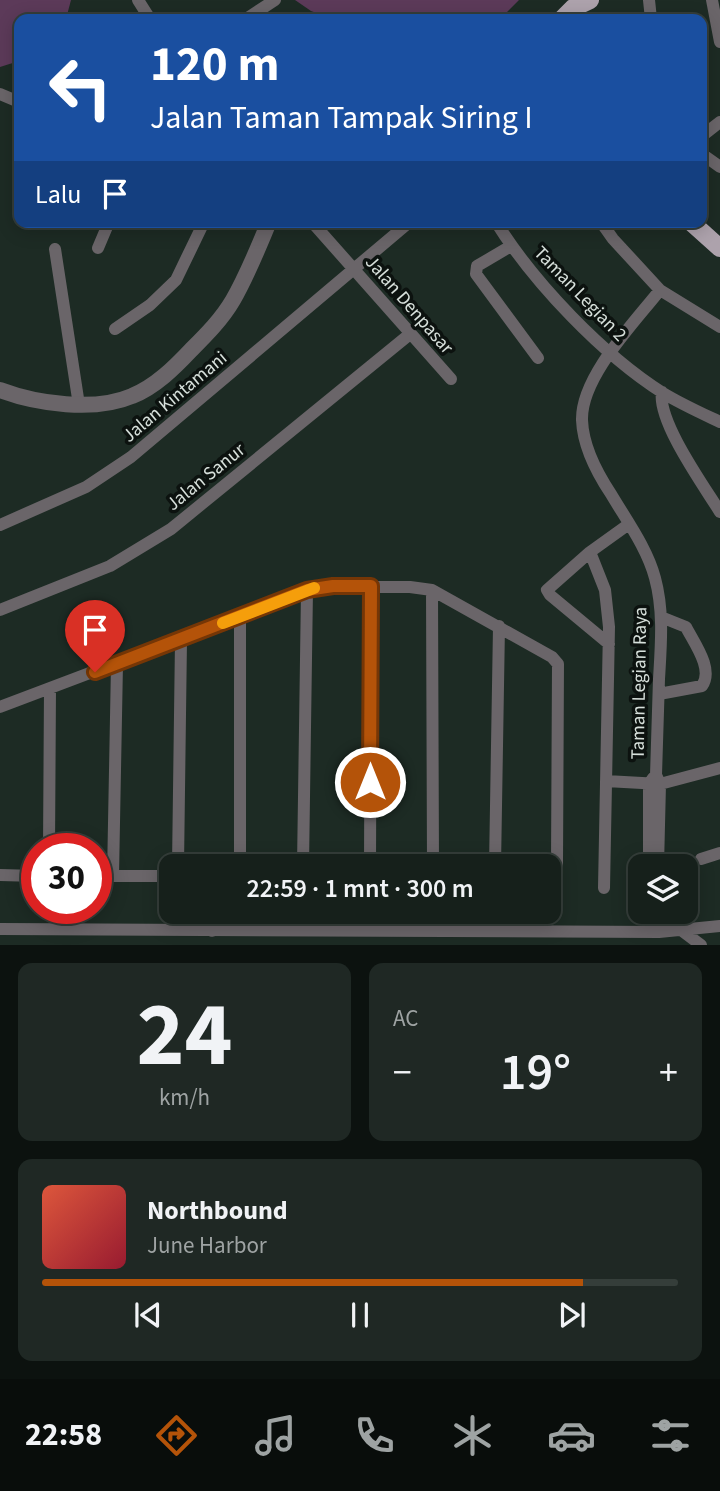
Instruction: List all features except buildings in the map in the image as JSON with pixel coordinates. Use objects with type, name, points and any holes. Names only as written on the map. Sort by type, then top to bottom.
[{"type":"main road","points":[[567,14],[590,0]]},
{"type":"main road","points":[[698,228],[720,248]]},
{"type":"street","points":[[254,14],[275,0]]},
{"type":"street","points":[[712,0],[720,42]]},
{"type":"street","points":[[98,248],[106,228]]},
{"type":"street","points":[[116,328],[150,305],[176,280],[201,228]]},
{"type":"street","points":[[0,390],[60,404],[79,405],[133,396],[162,377],[214,326],[233,300],[266,228]]},
{"type":"street","name":"Jalan Denpasar","points":[[317,228],[451,379]]},
{"type":"street","name":"Jalan Kintamani","points":[[0,525],[86,487],[131,457],[404,228]]},
{"type":"street","name":"Taman Legian 2","points":[[500,228],[511,246],[569,313],[611,354],[662,393],[720,422]]},
{"type":"street","points":[[605,228],[660,290],[720,327]]},
{"type":"street","points":[[511,246],[477,266],[476,274],[538,358]]},
{"type":"street","points":[[55,250],[79,405]]},
{"type":"street","name":"Taman Legian Raya","points":[[656,854],[655,781],[662,617],[651,562],[604,484],[583,435],[582,417],[591,384],[660,290]]},
{"type":"street","name":"Jalan Sanur","points":[[0,610],[110,566],[171,529],[410,334]]},
{"type":"street","points":[[662,393],[662,404],[672,434],[720,512]]},
{"type":"street","points":[[609,644],[547,590],[590,552],[629,524]]},
{"type":"street","points":[[590,552],[605,590],[609,644],[604,888]]},
{"type":"street","points":[[0,707],[307,590],[333,586],[371,586],[432,590],[552,657],[558,664],[557,854]]},
{"type":"street","points":[[370,854],[371,586]]},
{"type":"street","points":[[303,854],[307,590]]},
{"type":"street","points":[[432,590],[433,854]]},
{"type":"street","points":[[240,616],[240,854]]},
{"type":"street","points":[[659,694],[702,686],[706,675],[703,661],[686,627],[662,617]]},
{"type":"street","points":[[495,854],[499,626]]},
{"type":"street","points":[[178,854],[181,640]]},
{"type":"street","points":[[117,664],[113,876],[159,876]]},
{"type":"street","points":[[48,833],[50,688]]},
{"type":"street","points":[[606,781],[655,781],[719,771]]},
{"type":"street","points":[[651,854],[654,840]]},
{"type":"street","points":[[701,859],[720,853]]},
{"type":"street","points":[[0,875],[21,876]]},
{"type":"street","points":[[212,924],[212,931]]},
{"type":"street","points":[[652,924],[654,932]]},
{"type":"street","points":[[654,932],[656,924]]},
{"type":"street","points":[[0,929],[654,932],[720,926]]},
{"type":"street","points":[[277,930],[277,945]]},
{"type":"street","points":[[681,930],[701,945]]},
{"type":"shaded area","points":[[0,0],[71,0],[67,14],[14,14],[14,63],[0,67]]},
{"type":"shaded area","points":[[295,0],[519,0],[505,14],[319,14]]},
{"type":"slow traffic","points":[[223,623],[314,588]]},
{"type":"route","points":[[95,672],[307,590],[333,586],[371,586],[370,782]]}]
